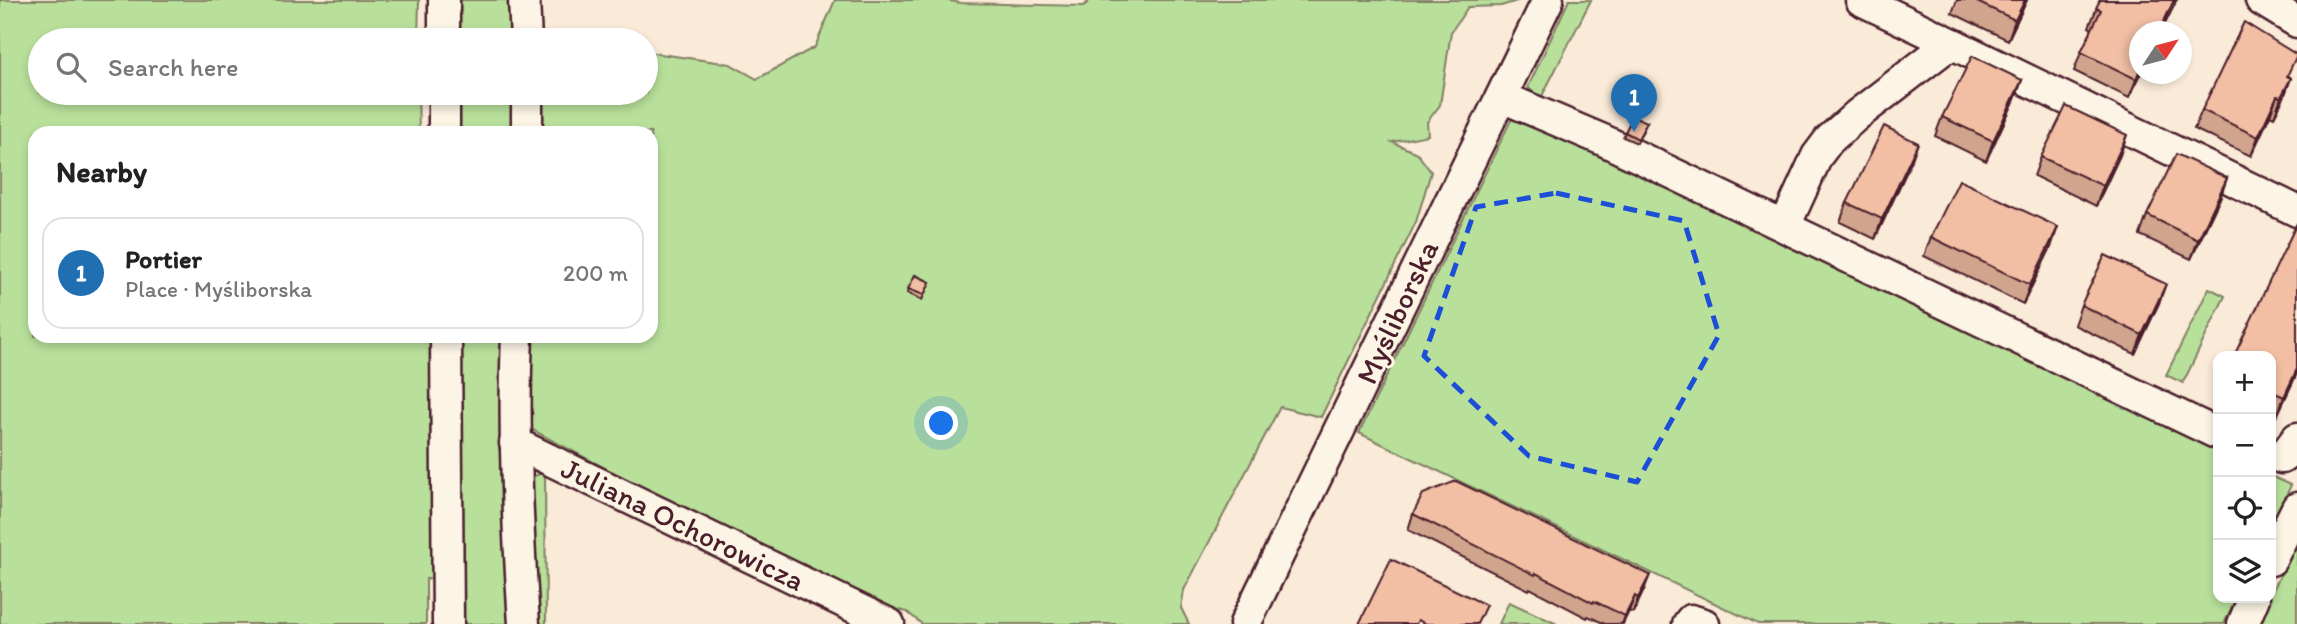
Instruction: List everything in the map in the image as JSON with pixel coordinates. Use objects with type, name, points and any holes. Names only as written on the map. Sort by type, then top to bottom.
[{"type":"street","points":[[444,0],[444,28]]},
{"type":"street","points":[[524,0],[525,28]]},
{"type":"street","name":"Myśliborska","points":[[1245,624],[1548,0]]},
{"type":"street","points":[[1861,0],[2297,211]]},
{"type":"street","points":[[2261,0],[2297,22]]},
{"type":"street","points":[[1785,226],[1817,156],[1829,140],[1857,114],[1943,49],[1955,45]]},
{"type":"street","points":[[1502,97],[1572,125],[2213,433]]},
{"type":"street","points":[[444,105],[444,126]]},
{"type":"street","points":[[527,105],[527,126]]},
{"type":"street","points":[[446,343],[448,624]]},
{"type":"street","points":[[517,343],[515,443],[524,624]]},
{"type":"street","points":[[2276,456],[2281,458],[2297,438]]},
{"type":"street","name":"Juliana Ochorowicza","points":[[515,443],[889,624]]},
{"type":"street","points":[[2276,550],[2297,508]]},
{"type":"street","points":[[2243,624],[2252,603]]},
{"type":"street","points":[[1688,624],[1691,620],[1704,624]]},
{"type":"highlighted area","points":[[1556,193],[1684,221],[1719,335],[1637,482],[1529,456],[1424,356],[1476,207]]},
{"type":"green space","points":[[0,0],[419,0],[418,28],[28,28],[28,105],[418,105],[419,126],[28,126],[28,343],[434,343],[437,579],[426,579],[426,624],[0,624]]},
{"type":"green space","points":[[458,0],[509,0],[516,5],[517,28],[458,28]]},
{"type":"green space","points":[[835,0],[945,0],[961,3],[1084,6],[1090,0],[1520,0],[1501,6],[1468,7],[1451,32],[1440,105],[1427,122],[1428,135],[1392,142],[1417,153],[1431,172],[1416,222],[1321,417],[1280,407],[1184,590],[1181,608],[1189,624],[922,624],[907,612],[869,602],[698,517],[506,416],[515,624],[458,624],[456,343],[658,343],[658,126],[537,126],[538,105],[658,105],[658,54],[730,64],[757,79],[815,47]]},
{"type":"green space","points":[[1569,0],[1591,0],[1540,100],[1528,87]]},
{"type":"green space","points":[[458,105],[517,105],[516,126],[458,126]]},
{"type":"green space","points":[[1529,116],[2213,448],[2213,603],[2234,603],[2224,624],[1758,624],[1359,433],[1511,120]]},
{"type":"green space","points":[[2209,288],[2225,296],[2183,383],[2166,375]]},
{"type":"green space","points":[[545,472],[546,624],[529,624],[521,481]]},
{"type":"green space","points":[[2276,478],[2291,485],[2276,518]]},
{"type":"green space","points":[[2297,542],[2297,624],[2256,624],[2266,603],[2276,603],[2276,584]]},
{"type":"green space","points":[[1509,602],[1557,624],[1499,624]]},
{"type":"building","points":[[1973,0],[2025,0],[2015,20]]},
{"type":"building","points":[[2100,0],[2174,0],[2164,21],[2129,21],[2129,76],[2081,52],[2101,10],[2096,8]]},
{"type":"building","points":[[2244,22],[2297,55],[2287,76],[2291,78],[2281,97],[2277,96],[2258,137],[2202,110]]},
{"type":"building","points":[[1972,56],[2022,80],[1993,141],[1942,117]]},
{"type":"building","points":[[2066,106],[2127,135],[2103,186],[2041,157]]},
{"type":"building","points":[[1633,116],[1647,122],[1638,139],[1625,132]]},
{"type":"building","points":[[1884,126],[1918,143],[1882,219],[1847,203]]},
{"type":"building","points":[[2176,154],[2227,178],[2198,240],[2147,215]]},
{"type":"building","points":[[1959,180],[2058,227],[2030,285],[1931,237]]},
{"type":"building","points":[[2297,223],[2297,369],[2284,397],[2276,393],[2276,351],[2236,351]]},
{"type":"building","points":[[2105,255],[2166,284],[2142,335],[2081,305]]},
{"type":"building","points":[[915,275],[930,282],[924,295],[908,289]]},
{"type":"building","points":[[1456,481],[1650,575],[1638,598],[1635,596],[1625,616],[1594,601],[1593,603],[1413,514],[1423,494]]},
{"type":"building","points":[[1391,559],[1486,605],[1477,624],[1426,624],[1418,620],[1416,624],[1359,624]]},
{"type":"place","name":"Portier","points":[[1634,132]]}]
